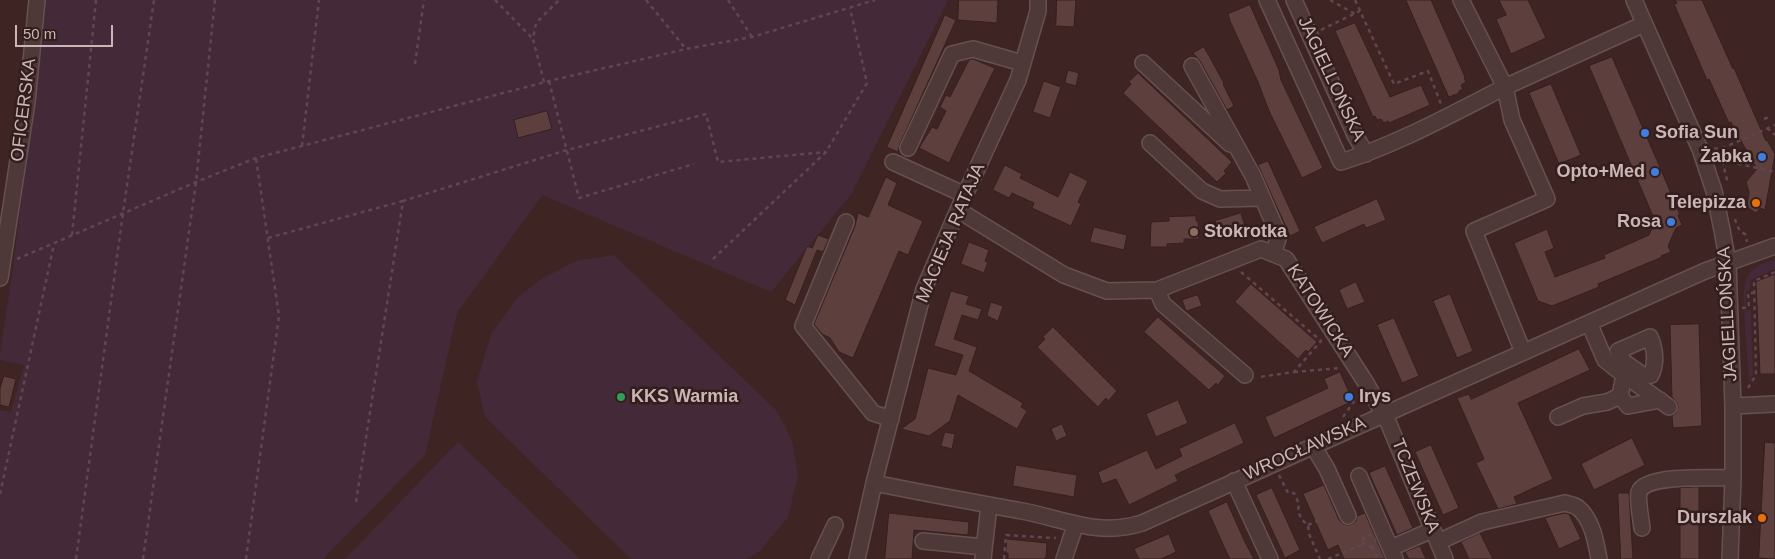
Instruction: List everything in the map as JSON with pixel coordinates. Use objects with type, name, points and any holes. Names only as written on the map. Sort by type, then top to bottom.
[{"type":"street","name":"OFICERSKA","points":[[1,272],[27,102],[37,0]]},
{"type":"street","name":"MACIEJA RATAJA","points":[[857,559],[874,484],[924,289],[1018,80],[1038,11],[1038,0]]},
{"type":"street","points":[[1266,0],[1341,162],[1366,154]]},
{"type":"street","name":"JAGIELLOŃSKA","points":[[1294,0],[1366,154],[1505,87],[1644,24]]},
{"type":"street","points":[[1461,0],[1505,87],[1512,120],[1547,199],[1474,231],[1523,352]]},
{"type":"street","name":"JAGIELLOŃSKA","points":[[1634,0],[1700,148],[1714,191],[1728,263],[1733,406],[1730,559]]},
{"type":"street","points":[[908,148],[952,54],[973,49],[1022,63]]},
{"type":"street","points":[[1143,63],[1240,154]]},
{"type":"street","points":[[1192,66],[1240,154],[1279,236],[1273,254]]},
{"type":"street","points":[[1150,143],[1202,191],[1220,199],[1262,198]]},
{"type":"street","points":[[893,162],[965,195]]},
{"type":"street","name":"KATOWICKA","points":[[958,210],[1064,275],[1107,291],[1157,290],[1261,249],[1286,259],[1384,414]]},
{"type":"street","points":[[846,222],[803,326],[873,413],[891,419]]},
{"type":"street","name":"WROCŁAWSKA","points":[[874,484],[1036,514],[1075,526],[1093,528],[1128,527],[1142,523],[1705,271],[1775,246]]},
{"type":"street","points":[[1157,290],[1163,304],[1250,376]]},
{"type":"street","points":[[1589,323],[1605,360],[1630,375],[1664,403],[1628,406],[1620,396]]},
{"type":"street","points":[[1558,418],[1583,406],[1607,402],[1620,396],[1630,375]]},
{"type":"street","points":[[1733,406],[1775,404]]},
{"type":"street","name":"TCZEWSKA","points":[[1384,414],[1445,559]]},
{"type":"street","points":[[1313,446],[1327,469],[1348,516]]},
{"type":"street","points":[[1358,476],[1393,554],[1435,536],[1482,522],[1565,503],[1576,507],[1584,514],[1591,527],[1599,559]]},
{"type":"street","points":[[1642,528],[1639,493],[1643,486],[1660,480],[1733,478]]},
{"type":"street","points":[[1234,481],[1270,559]]},
{"type":"street","points":[[922,541],[983,553],[989,505]]},
{"type":"street","points":[[819,559],[835,525]]},
{"type":"street","points":[[1068,557],[1075,526]]},
{"type":"path","points":[[72,235],[96,0]]},
{"type":"path","points":[[76,559],[154,0]]},
{"type":"path","points":[[143,559],[196,182],[215,0]]},
{"type":"path","points":[[302,146],[319,0]]},
{"type":"path","points":[[415,64],[424,0]]},
{"type":"path","points":[[495,0],[533,39]]},
{"type":"path","points":[[544,82],[533,39],[536,23],[559,0]]},
{"type":"path","points":[[646,0],[686,49]]},
{"type":"path","points":[[728,0],[752,37]]},
{"type":"path","points":[[852,0],[854,6]]},
{"type":"path","points":[[1,272],[54,243],[256,158],[544,82],[686,49],[752,37],[875,0]]},
{"type":"path","points":[[1330,0],[1355,14]]},
{"type":"path","points":[[1355,0],[1394,84],[1428,71],[1446,117]]},
{"type":"path","points":[[713,259],[826,152],[867,83],[850,8]]},
{"type":"path","points":[[1311,35],[1360,11]]},
{"type":"path","points":[[549,81],[579,198],[694,164]]},
{"type":"path","points":[[268,238],[403,201],[567,150],[706,114],[718,162],[826,152]]},
{"type":"path","points":[[1764,120],[1769,117]]},
{"type":"path","points":[[1711,150],[1725,147],[1775,125]]},
{"type":"path","points":[[1767,128],[1775,135]]},
{"type":"path","points":[[246,559],[279,316],[256,158]]},
{"type":"path","points":[[1722,160],[1775,172]]},
{"type":"path","points":[[356,502],[403,201]]},
{"type":"path","points":[[0,494],[54,243]]},
{"type":"path","points":[[1238,269],[1320,340],[1294,372]]},
{"type":"path","points":[[1748,388],[1756,375],[1754,281],[1775,272]]},
{"type":"path","points":[[1744,308],[1749,307],[1748,293],[1755,293]]},
{"type":"path","points":[[1250,376],[1343,368]]},
{"type":"path","points":[[1342,419],[1358,398],[1354,390]]},
{"type":"path","points":[[1277,471],[1288,493],[1294,493]]},
{"type":"path","points":[[1294,493],[1296,489]]},
{"type":"path","points":[[1294,493],[1299,504],[1298,511],[1302,520],[1308,525],[1309,534],[1320,559]]},
{"type":"path","points":[[1308,525],[1317,521]]},
{"type":"path","points":[[1004,559],[1006,535],[1060,538]]},
{"type":"path","points":[[1364,544],[1365,536],[1371,535],[1375,539],[1375,543],[1372,546]]},
{"type":"path","points":[[1364,544],[1368,547],[1372,546]]},
{"type":"path","points":[[1328,559],[1364,544]]},
{"type":"path","points":[[1372,546],[1378,559]]},
{"type":"shaded area","points":[[45,0],[948,0],[852,193],[771,292],[542,195],[457,313],[425,455],[323,559],[0,559],[0,410],[11,412],[24,365],[0,360],[0,356],[14,260]]},
{"type":"shaded area","name":"KKS Warmia","points":[[614,255],[777,411],[792,441],[798,475],[788,517],[760,551],[747,559],[631,559],[485,417],[477,382],[491,334],[518,297],[543,278],[576,261]]},
{"type":"shaded area","points":[[1775,260],[1775,269],[1750,280],[1750,290],[1746,291],[1746,305],[1744,305],[1744,287],[1749,275],[1758,266]]},
{"type":"shaded area","points":[[1744,310],[1751,310],[1753,375],[1749,383]]},
{"type":"shaded area","points":[[458,442],[580,559],[345,559]]},
{"type":"building","points":[[959,0],[998,0],[997,23],[958,20]]},
{"type":"building","points":[[1057,0],[1076,0],[1074,27],[1056,26]]},
{"type":"building","points":[[1406,0],[1431,0],[1465,77],[1466,82],[1461,85],[1463,89],[1459,93],[1449,97]]},
{"type":"building","points":[[1499,0],[1528,0],[1546,38],[1511,54],[1496,19],[1506,15]]},
{"type":"building","points":[[1675,0],[1702,0],[1766,141],[1775,154],[1765,210],[1760,208],[1756,213],[1747,207],[1749,192],[1746,182],[1757,169],[1740,139],[1738,139],[1731,122],[1729,123],[1709,79],[1707,80],[1674,4],[1677,3]]},
{"type":"building","points":[[1250,5],[1279,70],[1281,80],[1323,168],[1302,178],[1269,111],[1230,21],[1228,14]]},
{"type":"building","points":[[945,15],[956,20],[898,152],[887,147]]},
{"type":"building","points":[[1355,23],[1390,97],[1421,85],[1430,105],[1389,123],[1388,121],[1384,123],[1381,119],[1377,120],[1375,116],[1373,117],[1335,31]]},
{"type":"building","points":[[1204,47],[1224,83],[1234,106],[1227,110],[1200,61],[1193,53]]},
{"type":"building","points":[[1612,57],[1680,215],[1678,215],[1682,225],[1676,228],[1668,246],[1671,252],[1598,284],[1599,287],[1552,306],[1538,301],[1514,243],[1547,229],[1554,248],[1545,252],[1555,277],[1605,258],[1604,255],[1649,235],[1655,221],[1589,66]]},
{"type":"building","points":[[973,59],[995,68],[949,163],[919,148],[932,127],[937,129],[946,111],[940,107],[946,95],[950,97],[969,60]]},
{"type":"building","points":[[1068,70],[1079,73],[1076,86],[1065,83]]},
{"type":"building","points":[[1138,73],[1232,162],[1224,171],[1226,173],[1217,182],[1123,93],[1131,84],[1129,82]]},
{"type":"building","points":[[1044,81],[1061,87],[1050,118],[1033,112]]},
{"type":"building","points":[[1551,84],[1581,155],[1559,164],[1529,93]]},
{"type":"building","points":[[547,111],[552,129],[518,138],[514,120]]},
{"type":"building","points":[[1268,161],[1300,231],[1290,236],[1258,165]]},
{"type":"building","points":[[1005,165],[1022,174],[1020,178],[1058,197],[1070,172],[1088,181],[1078,202],[1081,204],[1071,226],[1032,208],[1034,203],[1012,193],[1009,198],[993,190]]},
{"type":"building","points":[[886,177],[897,183],[888,205],[923,221],[908,255],[899,251],[853,358],[839,352],[830,338],[822,334],[814,324],[855,226],[858,213],[868,217]]},
{"type":"building","points":[[1377,199],[1386,220],[1366,228],[1364,224],[1322,243],[1314,227]]},
{"type":"building","points":[[1241,213],[1246,230],[1221,238],[1215,221]]},
{"type":"building","points":[[1196,216],[1199,239],[1184,239],[1184,243],[1167,244],[1167,247],[1150,247],[1151,222],[1169,221],[1169,217]]},
{"type":"building","points":[[1094,227],[1127,235],[1124,250],[1090,242]]},
{"type":"building","points":[[818,235],[829,239],[823,252],[817,250],[795,305],[785,300],[807,246],[812,248]]},
{"type":"building","points":[[969,242],[989,250],[985,261],[988,262],[984,273],[961,264]]},
{"type":"building","points":[[1775,274],[1775,374],[1760,374],[1756,282]]},
{"type":"building","points":[[1356,282],[1365,302],[1347,309],[1339,290]]},
{"type":"building","points":[[1251,284],[1317,342],[1308,352],[1306,350],[1298,359],[1235,302]]},
{"type":"building","points":[[951,291],[969,296],[966,304],[982,309],[978,320],[962,315],[954,339],[977,347],[969,371],[1023,403],[1021,407],[1027,411],[1017,429],[958,395],[950,421],[929,436],[901,429],[915,419],[928,368],[956,375],[963,355],[934,346]]},
{"type":"building","points":[[1450,294],[1473,351],[1457,358],[1433,301]]},
{"type":"building","points":[[1198,295],[1202,306],[1186,311],[1182,300]]},
{"type":"building","points":[[991,302],[1003,306],[998,321],[987,316]]},
{"type":"building","points":[[1158,317],[1225,376],[1218,385],[1216,383],[1209,390],[1144,332]]},
{"type":"building","points":[[1394,318],[1419,376],[1402,383],[1377,325]]},
{"type":"building","points":[[1699,324],[1702,426],[1673,428],[1672,416],[1676,413],[1678,407],[1672,397],[1670,325]]},
{"type":"building","points":[[1053,327],[1117,391],[1108,401],[1106,398],[1098,407],[1037,347],[1045,339],[1043,337]]},
{"type":"building","points":[[1579,349],[1590,370],[1518,403],[1553,479],[1514,497],[1517,504],[1498,509],[1476,463],[1484,459],[1457,398],[1469,394],[1471,399]]},
{"type":"building","points":[[1340,372],[1353,401],[1274,438],[1265,417],[1328,388],[1324,379]]},
{"type":"building","points":[[4,376],[16,379],[9,407],[0,405],[0,389]]},
{"type":"building","points":[[1178,400],[1188,423],[1156,437],[1146,414]]},
{"type":"building","points":[[1235,423],[1244,443],[1175,475],[1178,481],[1129,505],[1116,479],[1102,484],[1098,472],[1147,450],[1156,469],[1182,456],[1179,449]]},
{"type":"building","points":[[1062,424],[1067,436],[1056,441],[1051,429]]},
{"type":"building","points":[[945,432],[955,434],[952,449],[941,446]]},
{"type":"building","points":[[1632,438],[1645,465],[1594,490],[1581,464]]},
{"type":"building","points":[[1765,442],[1775,443],[1775,559],[1759,558]]},
{"type":"building","points":[[1431,445],[1459,508],[1443,515],[1415,452]]},
{"type":"building","points":[[1016,465],[1077,475],[1074,497],[1013,486]]},
{"type":"building","points":[[1385,466],[1413,528],[1397,535],[1369,473]]},
{"type":"building","points":[[1324,485],[1339,520],[1343,524],[1352,524],[1356,521],[1357,516],[1365,513],[1385,559],[1344,559],[1338,545],[1328,550],[1303,494]]},
{"type":"building","points":[[1699,487],[1699,559],[1680,559],[1680,488]]},
{"type":"building","points":[[1272,488],[1300,550],[1285,558],[1256,495]]},
{"type":"building","points":[[1618,493],[1629,493],[1633,559],[1621,559]]},
{"type":"building","points":[[1227,502],[1254,559],[1230,559],[1226,551],[1208,511]]},
{"type":"building","points":[[889,513],[969,522],[968,535],[914,530],[912,559],[885,559]]},
{"type":"building","points":[[1565,513],[1569,514],[1581,539],[1559,549],[1545,518]]},
{"type":"building","points":[[1480,533],[1493,559],[1469,559],[1461,542]]},
{"type":"building","points":[[1169,534],[1176,552],[1161,559],[1139,559],[1134,549]]},
{"type":"building","points":[[1007,539],[1047,543],[1046,557],[1044,559],[1008,559],[1008,553],[1006,553]]},
{"type":"building","points":[[1420,546],[1426,559],[1409,559],[1405,552]]},
{"type":"place","name":"Sofia Sun","points":[[1645,133]]},
{"type":"place","name":"Żabka","points":[[1762,157]]},
{"type":"place","name":"Opto+Med","points":[[1655,172]]},
{"type":"place","name":"Telepizza","points":[[1756,203]]},
{"type":"place","name":"Rosa","points":[[1671,222]]},
{"type":"place","name":"Stokrotka","points":[[1194,232]]},
{"type":"place","name":"KKS Warmia","points":[[621,397]]},
{"type":"place","name":"Irys","points":[[1349,397]]},
{"type":"place","name":"Durszlak","points":[[1762,518]]}]
